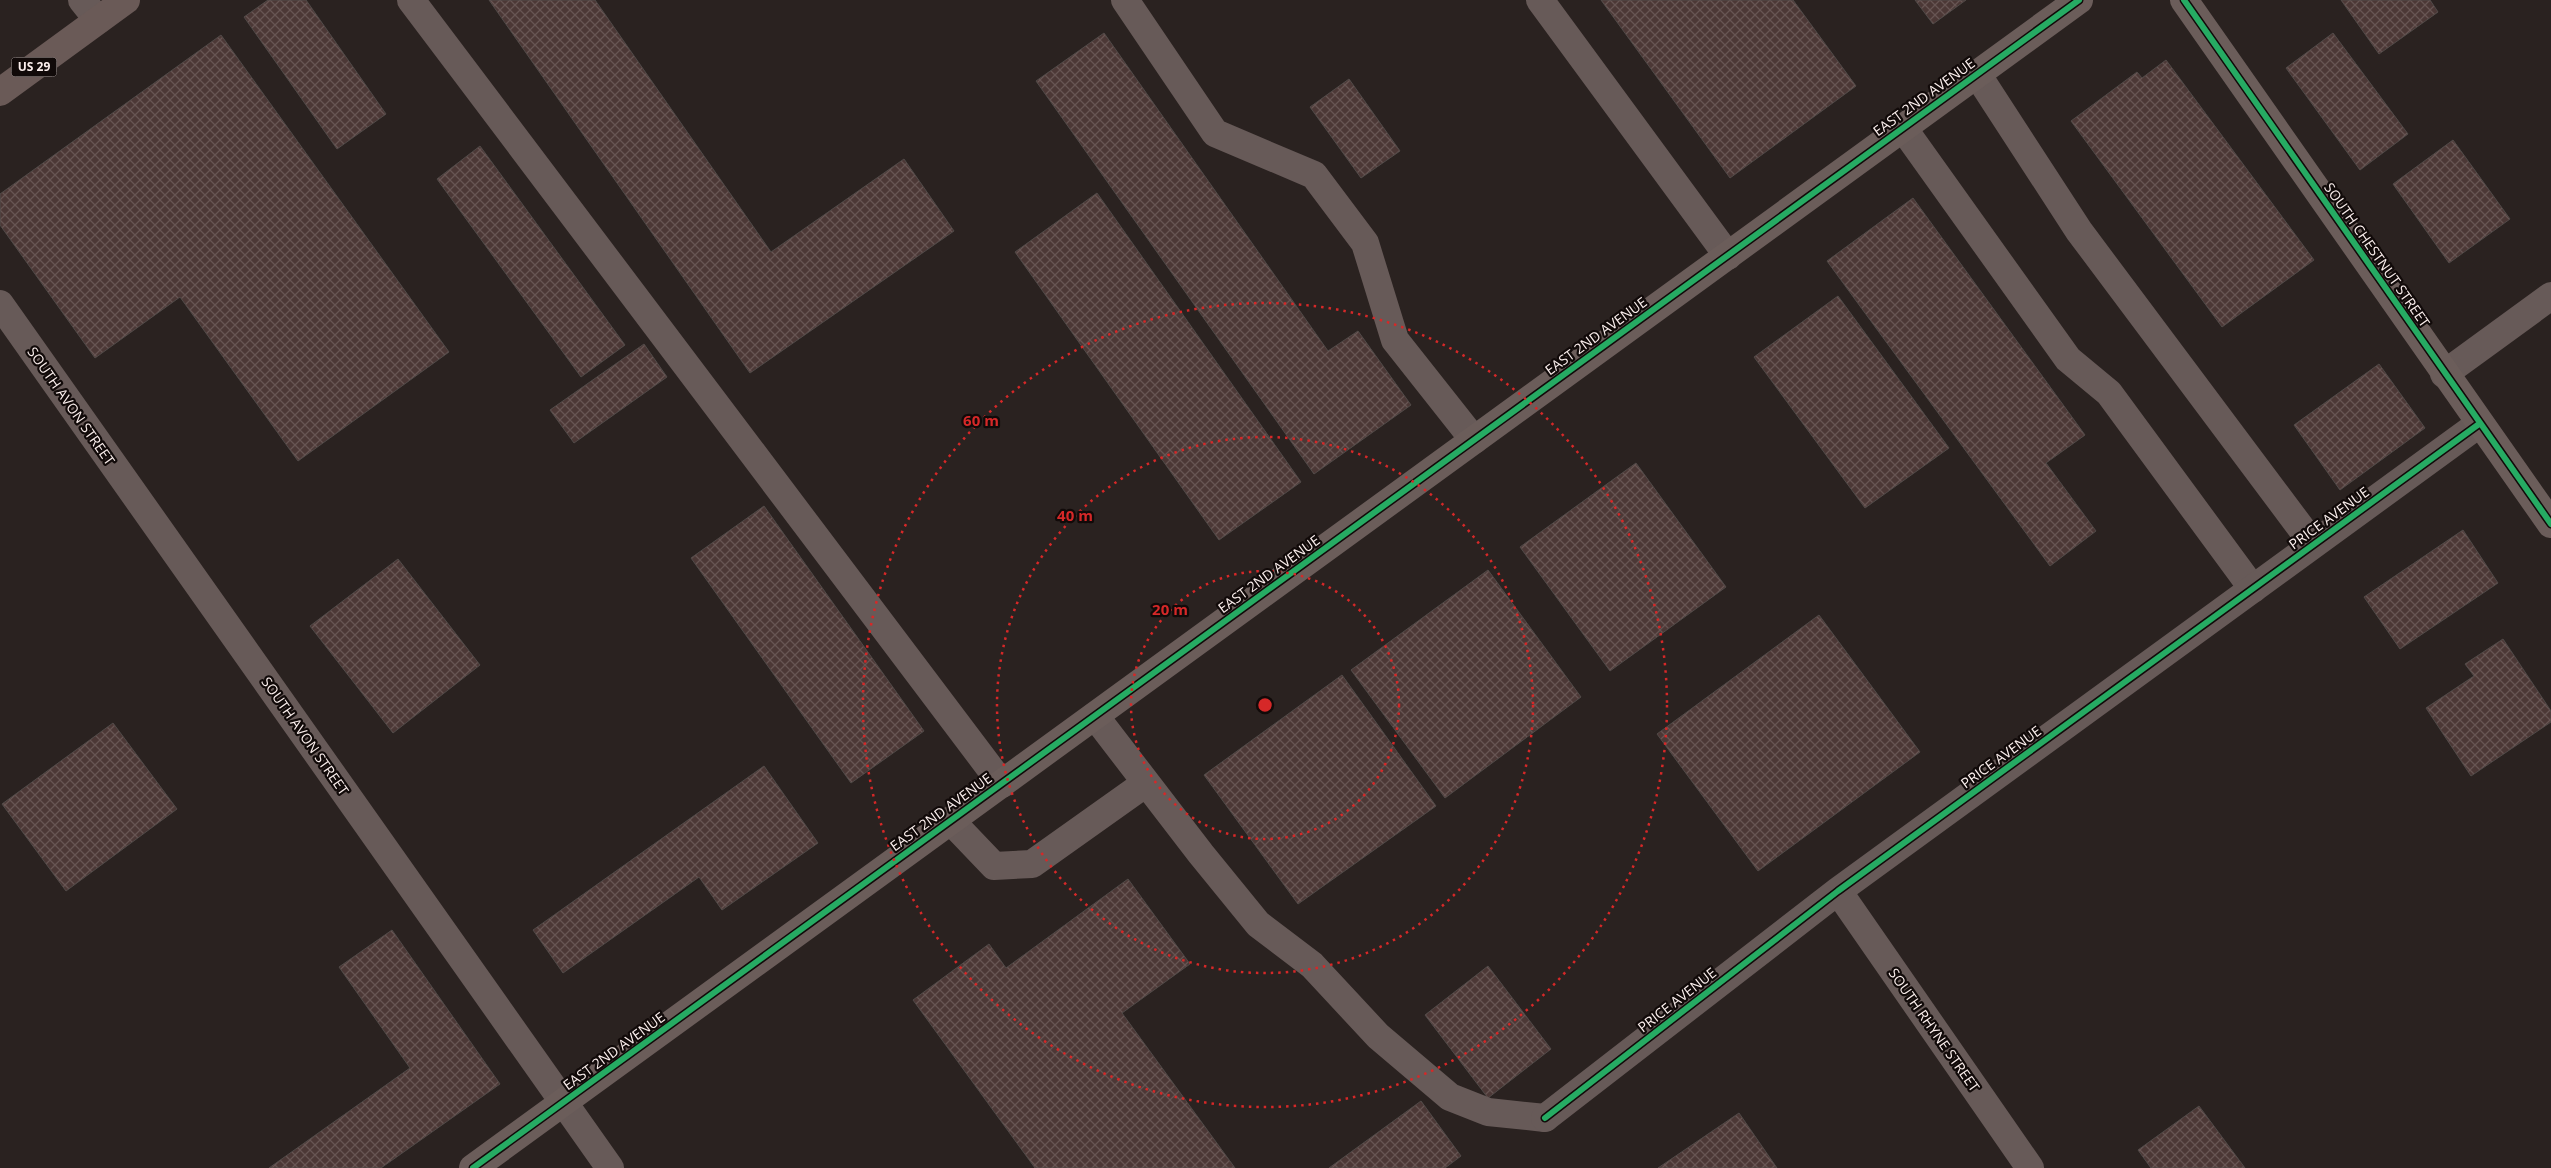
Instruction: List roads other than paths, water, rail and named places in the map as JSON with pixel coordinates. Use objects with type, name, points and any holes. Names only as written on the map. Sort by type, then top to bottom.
[{"type":"main road","name":"US 29","points":[[0,92],[90,10],[126,0]]},
{"type":"street","points":[[411,0],[1002,784]]},
{"type":"street","points":[[1125,0],[1215,133],[1314,175],[1365,243],[1395,340],[1474,440]]},
{"type":"street","points":[[1540,0],[1728,256]]},
{"type":"street","name":"EAST 2ND AVENUE","points":[[473,1168],[2079,0]]},
{"type":"street","name":"SOUTH CHESTNUT STREET","points":[[2184,0],[2479,424],[2551,524]]},
{"type":"street","points":[[1977,74],[2080,231],[2313,544]]},
{"type":"street","points":[[1903,128],[2068,359],[2109,393],[2253,589]]},
{"type":"street","name":"SOUTH AVON STREET","points":[[0,304],[610,1168]]},
{"type":"street","points":[[2444,374],[2547,308]]},
{"type":"street","name":"PRICE AVENUE","points":[[1146,783],[1258,924],[1312,965],[1378,1036],[1450,1097],[1488,1112],[1544,1118],[1838,892],[2479,424]]},
{"type":"street","points":[[951,821],[994,866],[1032,864],[1146,783],[1095,716]]},
{"type":"street","name":"SOUTH RHYNE STREET","points":[[1838,892],[2030,1168]]}]
